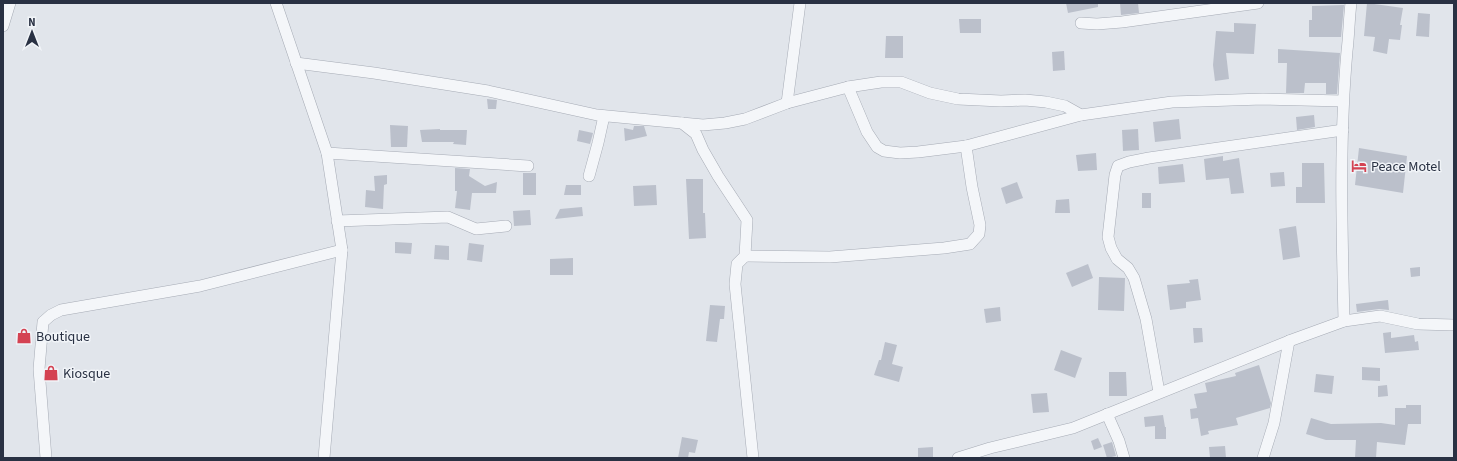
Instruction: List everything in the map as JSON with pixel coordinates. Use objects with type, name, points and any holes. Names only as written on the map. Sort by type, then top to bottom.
[{"type":"street","points":[[3,26],[10,3]]},
{"type":"street","points":[[276,3],[296,63],[312,103],[328,153],[342,250],[324,458]]},
{"type":"street","points":[[787,102],[800,3]]},
{"type":"street","points":[[1081,23],[1097,24],[1122,22],[1258,3]]},
{"type":"street","points":[[1344,321],[1342,240],[1343,101],[1348,21],[1351,3]]},
{"type":"street","points":[[296,63],[374,73],[480,90],[604,116],[703,125],[745,119],[787,102],[848,87],[881,82],[901,82],[930,92],[958,99],[1001,102],[1025,100],[1046,102],[1065,106],[1081,115]]},
{"type":"street","points":[[848,87],[867,132],[878,147],[884,151],[918,152],[966,146],[1081,115],[1172,102],[1263,99],[1343,101]]},
{"type":"street","points":[[589,176],[604,116]]},
{"type":"street","points":[[682,123],[696,134],[703,150],[718,176],[747,220],[745,256],[737,264],[735,284],[753,458]]},
{"type":"street","points":[[1159,392],[1146,319],[1134,278],[1128,268],[1117,259],[1111,248],[1108,237],[1115,175],[1118,166],[1149,158],[1343,130]]},
{"type":"street","points":[[745,256],[830,256],[944,248],[970,244],[978,234],[980,225],[972,187],[966,146]]},
{"type":"street","points":[[328,153],[528,166]]},
{"type":"street","points":[[338,222],[448,217],[476,229],[506,226]]},
{"type":"street","points":[[46,458],[39,369],[43,322],[51,315],[61,310],[200,286],[342,250]]},
{"type":"street","points":[[958,458],[990,448],[1073,428],[1159,392],[1344,321],[1380,316],[1418,324],[1454,325]]},
{"type":"street","points":[[1263,458],[1274,423],[1289,341]]},
{"type":"street","points":[[1107,414],[1119,440],[1124,458]]},
{"type":"building","points":[[1066,3],[1098,3],[1098,7],[1068,13]]},
{"type":"building","points":[[1120,3],[1138,3],[1139,13],[1121,15]]},
{"type":"building","points":[[1367,3],[1403,8],[1400,25],[1402,25],[1400,40],[1389,39],[1387,54],[1373,51],[1375,37],[1364,36]]},
{"type":"building","points":[[1344,5],[1341,37],[1309,37],[1309,20],[1312,20],[1312,6]]},
{"type":"building","points":[[1418,13],[1430,14],[1429,37],[1416,36]]},
{"type":"building","points":[[959,19],[981,19],[981,33],[960,33]]},
{"type":"building","points":[[1234,23],[1256,24],[1254,54],[1226,53],[1229,79],[1215,81],[1213,65],[1216,31],[1234,32]]},
{"type":"building","points":[[886,36],[903,36],[903,58],[885,58]]},
{"type":"building","points":[[1278,49],[1340,53],[1337,94],[1326,94],[1326,83],[1305,83],[1304,93],[1286,93],[1287,63],[1278,63]]},
{"type":"building","points":[[1064,51],[1065,70],[1053,71],[1052,52]]},
{"type":"building","points":[[487,99],[497,100],[496,109],[488,109]]},
{"type":"building","points":[[1314,115],[1315,127],[1297,130],[1296,117]]},
{"type":"building","points":[[1179,119],[1181,139],[1155,142],[1153,122]]},
{"type":"building","points":[[390,125],[408,126],[407,147],[391,147]]},
{"type":"building","points":[[634,126],[644,126],[647,136],[625,141],[624,128],[633,130]]},
{"type":"building","points":[[1138,129],[1139,150],[1123,151],[1122,130]]},
{"type":"building","points":[[420,130],[467,130],[466,145],[453,144],[454,142],[422,142]]},
{"type":"building","points":[[579,130],[593,133],[590,144],[577,141]]},
{"type":"building","points":[[1359,148],[1407,156],[1403,193],[1355,185]]},
{"type":"building","points":[[1096,153],[1097,170],[1078,171],[1076,155]]},
{"type":"building","points":[[1223,156],[1223,161],[1239,158],[1244,193],[1231,194],[1229,178],[1206,180],[1204,159]]},
{"type":"building","points":[[1302,163],[1324,163],[1325,203],[1296,203],[1296,187],[1302,187]]},
{"type":"building","points":[[1183,164],[1185,182],[1159,184],[1158,167]]},
{"type":"building","points":[[455,168],[470,169],[469,176],[485,186],[497,182],[496,193],[472,193],[470,210],[455,208],[457,191],[455,191]]},
{"type":"building","points":[[1284,172],[1285,186],[1271,187],[1270,173]]},
{"type":"building","points":[[523,173],[536,173],[536,195],[523,195]]},
{"type":"building","points":[[387,175],[387,184],[384,185],[383,209],[365,207],[366,190],[375,191],[374,176]]},
{"type":"building","points":[[686,179],[703,179],[703,213],[705,213],[706,238],[689,239]]},
{"type":"building","points":[[1017,182],[1023,198],[1006,204],[1001,188]]},
{"type":"building","points":[[566,185],[581,185],[581,195],[564,195]]},
{"type":"building","points":[[656,185],[657,205],[634,206],[633,186]]},
{"type":"building","points":[[1142,193],[1151,193],[1151,208],[1142,208]]},
{"type":"building","points":[[1069,199],[1070,213],[1055,213],[1056,200]]},
{"type":"building","points":[[582,207],[583,216],[555,219],[560,209]]},
{"type":"building","points":[[530,210],[531,225],[514,226],[513,211]]},
{"type":"building","points":[[1296,226],[1300,257],[1283,260],[1279,229]]},
{"type":"building","points":[[395,242],[412,243],[411,254],[395,253]]},
{"type":"building","points":[[469,243],[484,245],[482,262],[467,260]]},
{"type":"building","points":[[435,245],[449,246],[449,260],[434,259]]},
{"type":"building","points":[[573,258],[573,275],[550,275],[550,259]]},
{"type":"building","points":[[1088,264],[1093,278],[1072,287],[1066,273]]},
{"type":"building","points":[[1420,267],[1420,276],[1411,277],[1410,268]]},
{"type":"building","points":[[1099,277],[1125,278],[1124,311],[1098,310]]},
{"type":"building","points":[[1198,279],[1201,300],[1186,302],[1186,308],[1170,310],[1167,285],[1190,283],[1189,280]]},
{"type":"building","points":[[1388,300],[1389,310],[1379,309],[1357,312],[1356,304]]},
{"type":"building","points":[[710,305],[725,306],[724,319],[720,319],[717,342],[706,341]]},
{"type":"building","points":[[1000,307],[1001,321],[986,323],[984,309]]},
{"type":"building","points":[[1193,328],[1202,328],[1203,342],[1194,343]]},
{"type":"building","points":[[1391,332],[1391,338],[1414,335],[1415,342],[1418,341],[1419,350],[1385,353],[1383,333]]},
{"type":"building","points":[[885,342],[897,345],[892,364],[903,367],[899,382],[874,375],[879,360],[881,360]]},
{"type":"building","points":[[1061,350],[1082,358],[1075,378],[1054,370]]},
{"type":"building","points":[[1259,365],[1271,403],[1270,408],[1236,418],[1238,425],[1208,431],[1209,434],[1201,436],[1198,418],[1191,419],[1190,409],[1197,408],[1194,394],[1207,392],[1205,383],[1236,376],[1235,373]]},
{"type":"building","points":[[1362,367],[1380,368],[1380,381],[1362,380]]},
{"type":"building","points":[[1109,372],[1126,372],[1127,396],[1109,396]]},
{"type":"building","points":[[1316,374],[1334,376],[1332,394],[1314,392]]},
{"type":"building","points":[[1387,385],[1388,396],[1378,397],[1378,386]]},
{"type":"building","points":[[1047,393],[1049,412],[1033,413],[1031,394]]},
{"type":"building","points":[[1406,405],[1421,405],[1421,424],[1408,424],[1405,445],[1377,442],[1376,458],[1355,458],[1356,440],[1326,440],[1306,434],[1311,418],[1331,424],[1381,423],[1395,425],[1395,408],[1406,408]]},
{"type":"building","points":[[1163,415],[1166,427],[1166,439],[1155,439],[1155,426],[1145,427],[1144,417]]},
{"type":"building","points":[[682,437],[698,440],[695,453],[689,452],[688,458],[678,458]]},
{"type":"building","points":[[1098,438],[1102,447],[1094,450],[1091,441]]},
{"type":"building","points":[[1112,442],[1116,456],[1107,458],[1103,445]]},
{"type":"building","points":[[1225,446],[1226,458],[1210,458],[1209,447]]},
{"type":"building","points":[[933,447],[933,458],[918,458],[918,448]]},
{"type":"place","name":"Peace Motel","points":[[1359,166]]},
{"type":"place","name":"Boutique","points":[[24,336]]},
{"type":"place","name":"Kiosque","points":[[51,373]]}]
